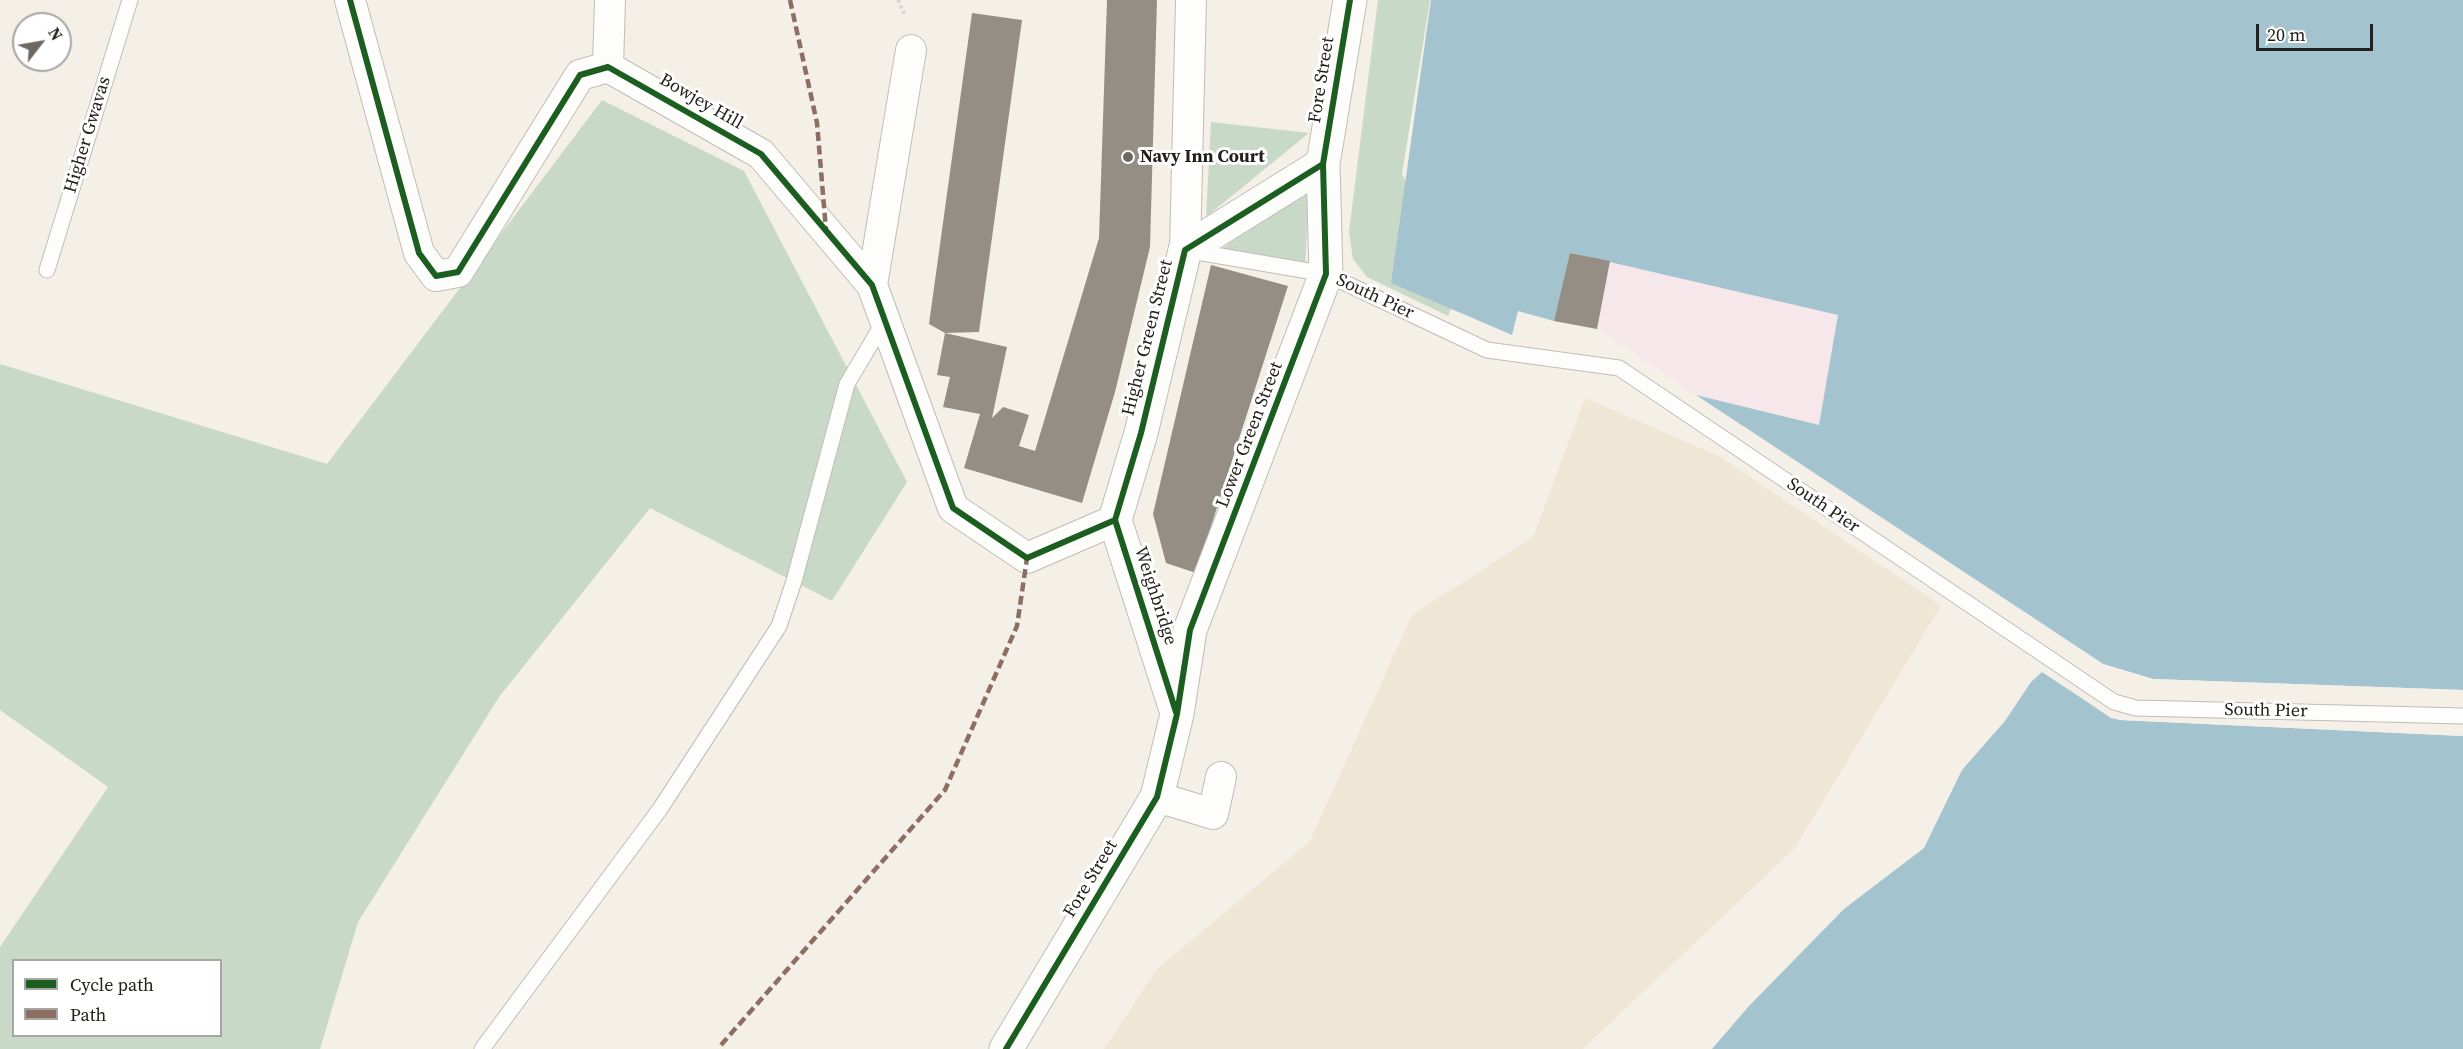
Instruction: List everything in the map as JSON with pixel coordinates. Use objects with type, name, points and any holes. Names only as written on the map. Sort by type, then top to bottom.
[{"type":"street","points":[[350,0],[419,253],[436,276],[458,272],[580,75],[608,67],[610,0]]},
{"type":"street","name":"Higher Green Street","points":[[1115,520],[1141,433],[1185,250],[1191,0]]},
{"type":"street","name":"Fore Street","points":[[1323,164],[1350,0]]},
{"type":"street","points":[[872,285],[911,50]]},
{"type":"street","name":"Bowjey Hill","points":[[608,67],[761,154],[872,285],[953,508],[1027,558],[1115,520]]},
{"type":"street","name":"Higher Green Street","points":[[1185,250],[1323,164]]},
{"type":"street","name":"Lower Green Street","points":[[1177,714],[1190,630],[1326,274],[1323,164]]},
{"type":"street","name":"Weighbridge","points":[[1115,520],[1177,714]]},
{"type":"street","name":"Fore Street","points":[[1005,1049],[1157,797],[1177,714]]},
{"type":"street","points":[[1157,797],[1210,824],[1221,777]]},
{"type":"lane","name":"Higher Gwavas","points":[[47,270],[130,0]]},
{"type":"lane","name":"South Pier","points":[[1185,250],[1326,274],[1487,350],[1619,368],[2115,702],[2136,708],[2463,716]]},
{"type":"lane","points":[[482,1049],[660,809],[779,626],[794,581],[847,384],[885,320]]},
{"type":"shaded area","points":[[1570,253],[1839,315],[1819,425],[1696,395],[1598,329],[1554,321]]},
{"type":"shaded area","points":[[1585,398],[1719,456],[1941,606],[1794,849],[1583,1049],[1104,1049],[1156,970],[1310,841],[1412,615],[1533,537]]},
{"type":"green space","points":[[1378,0],[1430,0],[1402,174],[1460,289],[1448,316],[1367,277],[1353,259],[1349,232]]},
{"type":"green space","points":[[602,100],[744,171],[907,482],[832,601],[650,508],[499,697],[358,922],[320,1049],[0,1049],[0,947],[108,787],[0,710],[0,364],[327,464]]},
{"type":"green space","points":[[1211,122],[1309,133],[1206,217]]},
{"type":"green space","points":[[1309,185],[1305,271],[1213,255]]},
{"type":"water","points":[[1431,0],[2463,0],[2463,690],[2153,679],[2103,664],[1696,395],[1819,425],[1838,315],[1571,253],[1554,321],[1518,311],[1512,335],[1391,283]]},
{"type":"water","points":[[2042,672],[2111,717],[2120,720],[2463,736],[2463,1049],[1712,1049],[1749,1006],[1844,909],[1924,848],[1962,770],[2005,721],[2031,682]]},
{"type":"pier","points":[[1743,426],[2103,664],[2153,679],[2463,690],[2463,693],[2153,682],[2102,667],[1741,429]]},
{"type":"pier","points":[[2044,669],[2112,715],[2121,717],[2463,733],[2463,736],[2120,720],[2111,718],[2040,670]]},
{"type":"building","points":[[1107,0],[1157,0],[1150,247],[1115,392],[1082,503],[964,468],[980,414],[943,407],[950,377],[937,375],[945,333],[1007,347],[992,418],[1003,407],[1029,415],[1019,446],[1035,451],[1099,238]]},
{"type":"building","points":[[972,13],[1022,20],[979,332],[945,333],[929,324]]},
{"type":"building","points":[[1570,253],[1610,261],[1597,329],[1554,321]]},
{"type":"building","points":[[1211,265],[1288,286],[1196,573],[1166,563],[1153,514]]},
{"type":"marked path","points":[[790,0],[817,123],[826,230]]},
{"type":"marked path","points":[[721,1045],[945,790],[1017,626],[1027,558]]},
{"type":"cycle path","points":[[350,0],[419,253],[436,276],[458,272],[580,75],[608,67],[761,154],[872,285],[953,508],[1027,558],[1115,520]]},
{"type":"cycle path","points":[[1006,1049],[1157,797],[1177,714],[1190,630],[1326,274],[1323,164],[1350,0]]},
{"type":"cycle path","points":[[1115,520],[1141,433],[1185,250],[1323,164]]},
{"type":"cycle path","points":[[1115,520],[1176,712]]},
{"type":"place","name":"Navy Inn Court","points":[[1128,157]]}]
